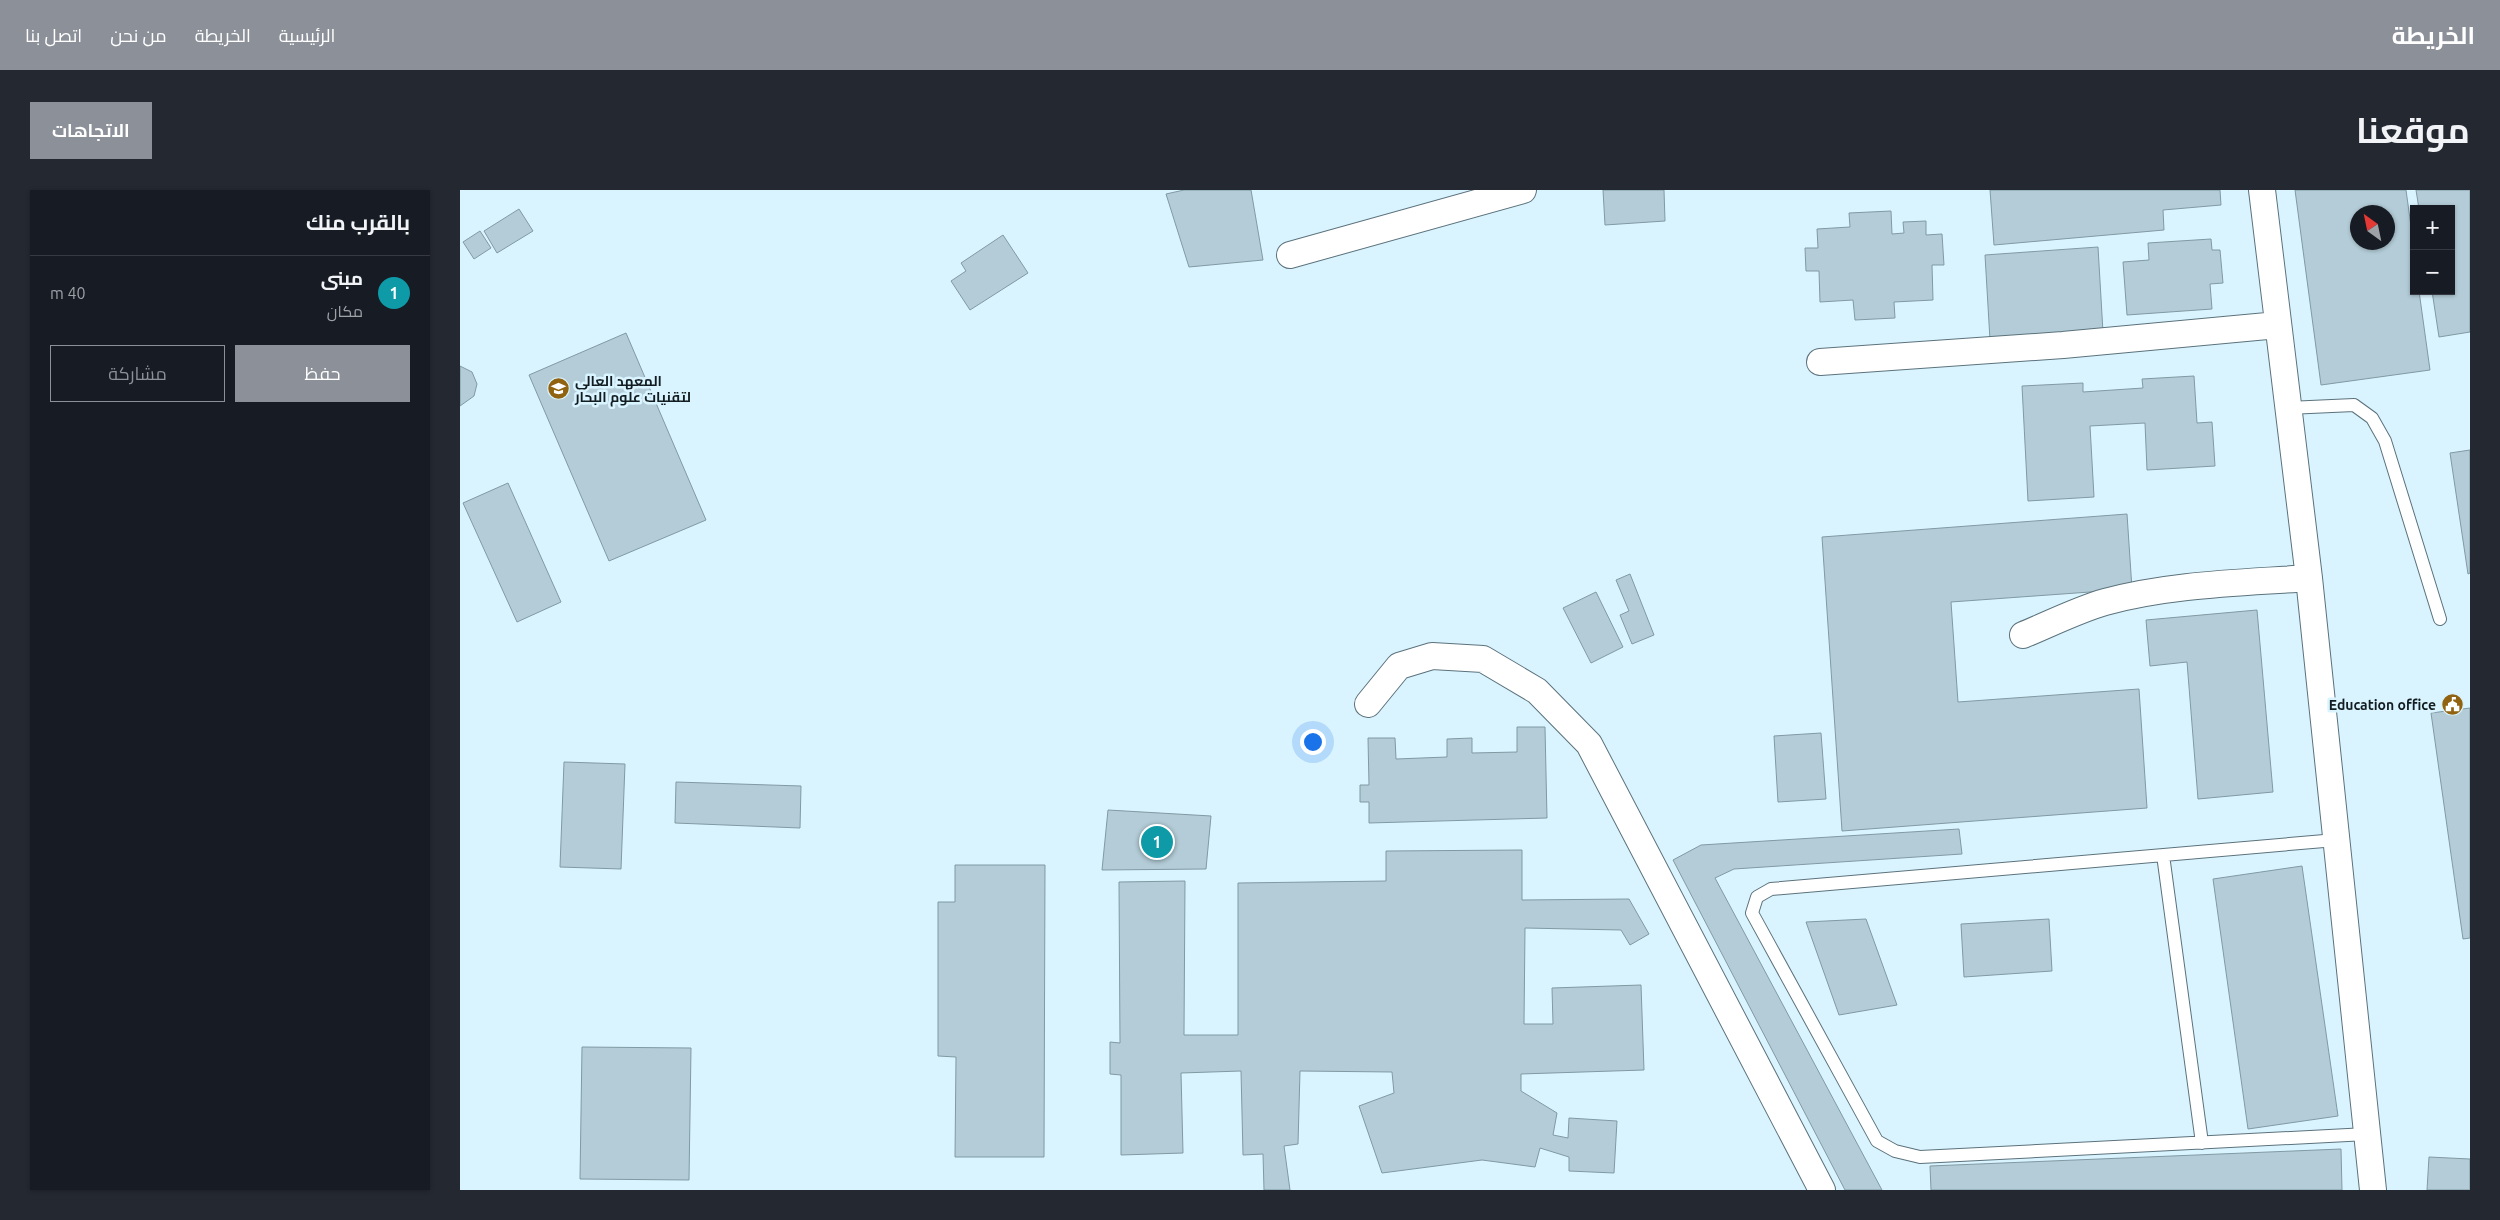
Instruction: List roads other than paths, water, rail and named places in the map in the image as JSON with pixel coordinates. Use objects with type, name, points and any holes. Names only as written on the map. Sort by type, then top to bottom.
[{"type":"street","points":[[1290,255],[1523,190]]},
{"type":"street","points":[[2262,190],[2309,578],[2373,1190]]},
{"type":"street","points":[[1820,362],[2063,345],[2278,325]]},
{"type":"street","points":[[2024,635],[2103,602],[2139,594],[2309,578]]},
{"type":"street","points":[[1368,704],[1399,666],[1432,656],[1483,659],[1537,691],[1589,744],[1822,1190]]},
{"type":"lane","points":[[2288,408],[2354,405],[2372,418],[2385,441],[2440,619]]},
{"type":"lane","points":[[2336,840],[1771,889],[1757,897],[1752,913],[1878,1141],[1895,1152],[1920,1157],[2367,1134]]},
{"type":"lane","points":[[2163,854],[2202,1143]]},
{"type":"place","name":"المعهد العالي لتقنيات علوم البحار","points":[[559,389]]},
{"type":"place","name":"Education office","points":[[2452,705]]},
{"type":"place","name":"مبنى","points":[[1157,842]]}]
